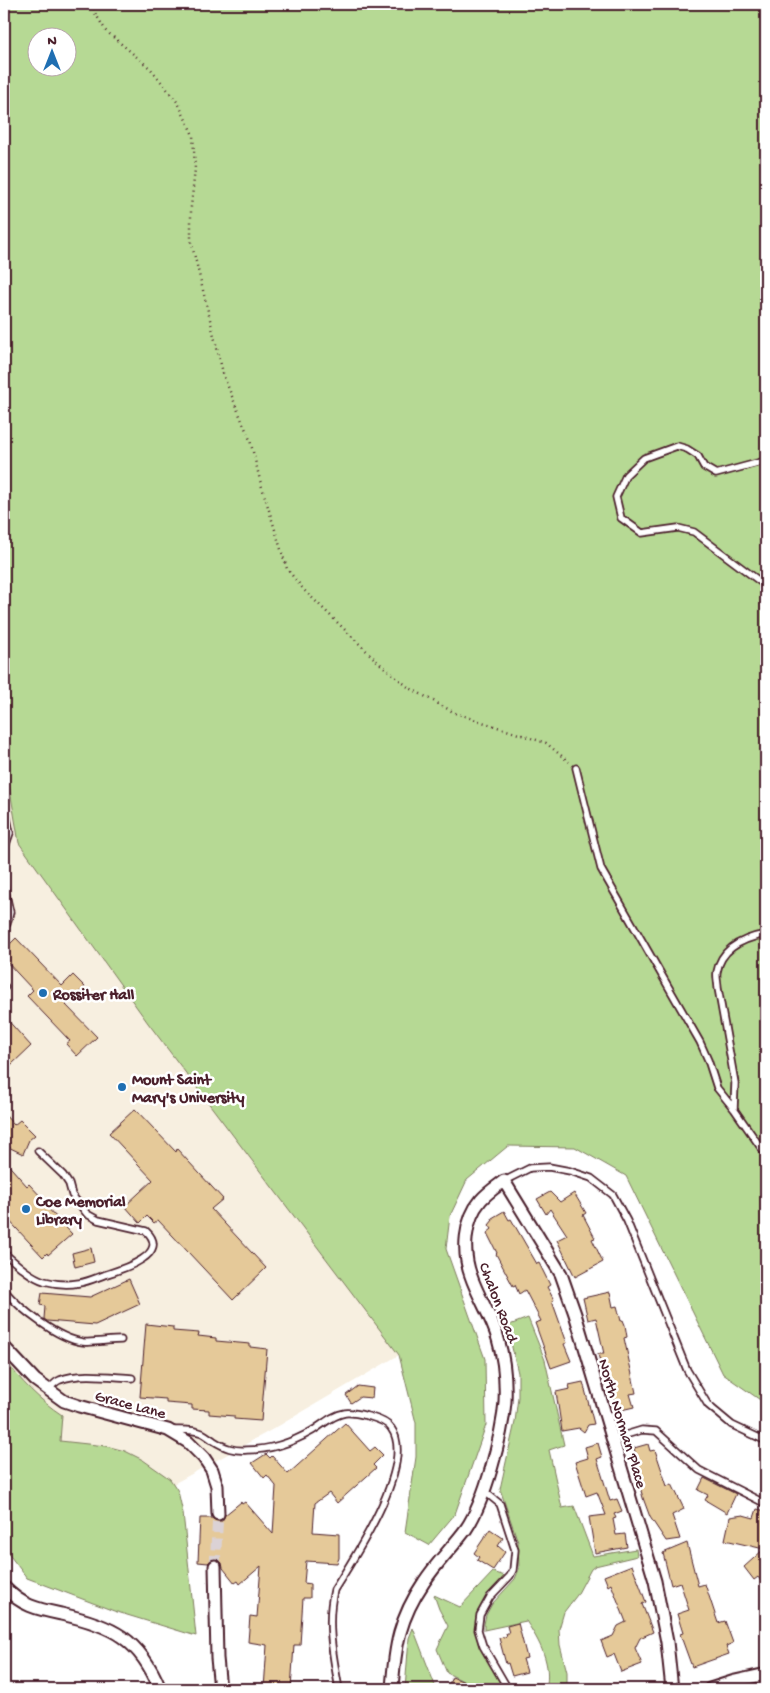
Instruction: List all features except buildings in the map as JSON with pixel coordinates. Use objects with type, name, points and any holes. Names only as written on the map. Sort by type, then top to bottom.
[{"type":"street","name":"North Norman Place","points":[[504,1181],[561,1274],[575,1314],[655,1581],[667,1642],[672,1689]]},
{"type":"street","name":"Chalon Road","points":[[392,1689],[396,1645],[400,1628],[411,1602],[424,1581],[466,1528],[484,1491],[500,1435],[505,1403],[503,1358],[498,1337],[470,1275],[466,1258],[466,1240],[470,1220],[480,1202],[491,1190],[504,1181]]},
{"type":"street","name":"Grace Lane","points":[[4,1347],[24,1369],[64,1401],[168,1430],[188,1442],[204,1458],[212,1470],[217,1486],[218,1514]]},
{"type":"street","points":[[215,1566],[217,1658],[220,1689]]},
{"type":"street","points":[[4,1587],[14,1598],[33,1608],[86,1620],[114,1631],[136,1648],[152,1669],[160,1689]]},
{"type":"street","points":[[710,1689],[735,1681],[764,1676]]},
{"type":"lane","points":[[761,462],[716,474],[704,467],[698,456],[687,449],[677,446],[644,458],[626,475],[616,496],[621,518],[642,533],[678,528],[694,532],[766,586]]},
{"type":"lane","points":[[576,768],[600,869],[700,1042],[717,1088],[766,1155]]},
{"type":"lane","points":[[4,803],[10,833],[4,850]]},
{"type":"lane","points":[[4,886],[10,912],[7,924],[4,926]]},
{"type":"lane","points":[[734,1109],[735,1083],[717,973],[721,959],[733,947],[748,938],[766,934]]},
{"type":"lane","points":[[4,1253],[27,1272],[44,1281],[62,1284],[78,1283],[122,1269],[140,1261],[149,1254],[153,1247],[153,1241],[146,1231],[137,1227],[103,1221],[87,1214],[75,1200],[69,1184],[63,1176],[38,1151]]},
{"type":"lane","name":"Chalon Road","points":[[504,1181],[530,1168],[549,1167],[570,1171],[590,1178],[613,1195],[627,1221],[686,1370],[708,1405],[732,1425],[766,1441]]},
{"type":"lane","points":[[4,1290],[41,1323],[72,1340],[85,1342],[122,1340]]},
{"type":"lane","points":[[48,1390],[59,1380],[72,1377],[132,1378]]},
{"type":"lane","points":[[168,1430],[186,1430],[202,1433],[230,1450],[248,1450],[289,1442],[311,1432],[337,1415],[346,1413],[378,1419],[390,1426],[397,1439],[397,1456],[392,1482],[382,1507],[334,1590],[331,1603],[331,1648],[338,1689]]},
{"type":"lane","points":[[612,1439],[642,1430],[656,1431],[699,1470],[766,1504]]},
{"type":"lane","points":[[484,1491],[500,1504],[515,1550],[514,1570],[490,1597],[480,1615],[478,1630],[483,1646],[508,1689]]},
{"type":"path","points":[[92,4],[106,31],[151,69],[178,103],[193,135],[194,169],[191,241],[224,377],[250,440],[261,484],[287,569],[304,590],[378,662],[408,687],[455,713],[546,743],[576,768]]},
{"type":"shaded area","name":"Mount Saint Mary's University","points":[[4,703],[424,1337],[399,1355],[275,1428],[166,1488],[49,1448],[4,1392]]},
{"type":"green space","points":[[4,4],[766,4],[766,1404],[723,1374],[626,1176],[575,1147],[508,1146],[467,1180],[450,1216],[446,1249],[485,1359],[486,1425],[455,1514],[429,1545],[405,1532],[416,1457],[416,1423],[399,1355],[148,1023],[19,843],[6,767],[4,765]]},
{"type":"green space","points":[[528,1318],[545,1360],[564,1445],[549,1450],[562,1508],[574,1506],[593,1556],[636,1549],[637,1556],[595,1566],[591,1569],[577,1595],[564,1612],[559,1629],[560,1645],[567,1672],[567,1689],[546,1689],[547,1671],[544,1654],[526,1621],[484,1630],[486,1615],[492,1604],[515,1579],[519,1569],[518,1542],[500,1489],[515,1422],[518,1397],[518,1373],[507,1326]]},
{"type":"green space","points":[[4,1359],[31,1390],[62,1415],[60,1441],[106,1446],[125,1451],[143,1460],[170,1479],[178,1491],[183,1513],[196,1636],[114,1611],[27,1578],[4,1548]]},
{"type":"green space","points":[[493,1572],[505,1576],[487,1597],[477,1633],[478,1643],[505,1689],[467,1689],[465,1688],[467,1683],[447,1673],[437,1649],[448,1626],[434,1595],[460,1607]]},
{"type":"green space","points":[[413,1628],[436,1689],[405,1689],[409,1638]]},
{"type":"tunnel","points":[[215,1566],[218,1514]]},
{"type":"place","name":"Rossiter Hall","points":[[43,993]]},
{"type":"place","name":"Mount Saint Mary's University","points":[[122,1087]]},
{"type":"place","name":"Coe Memorial Library","points":[[26,1209]]}]
